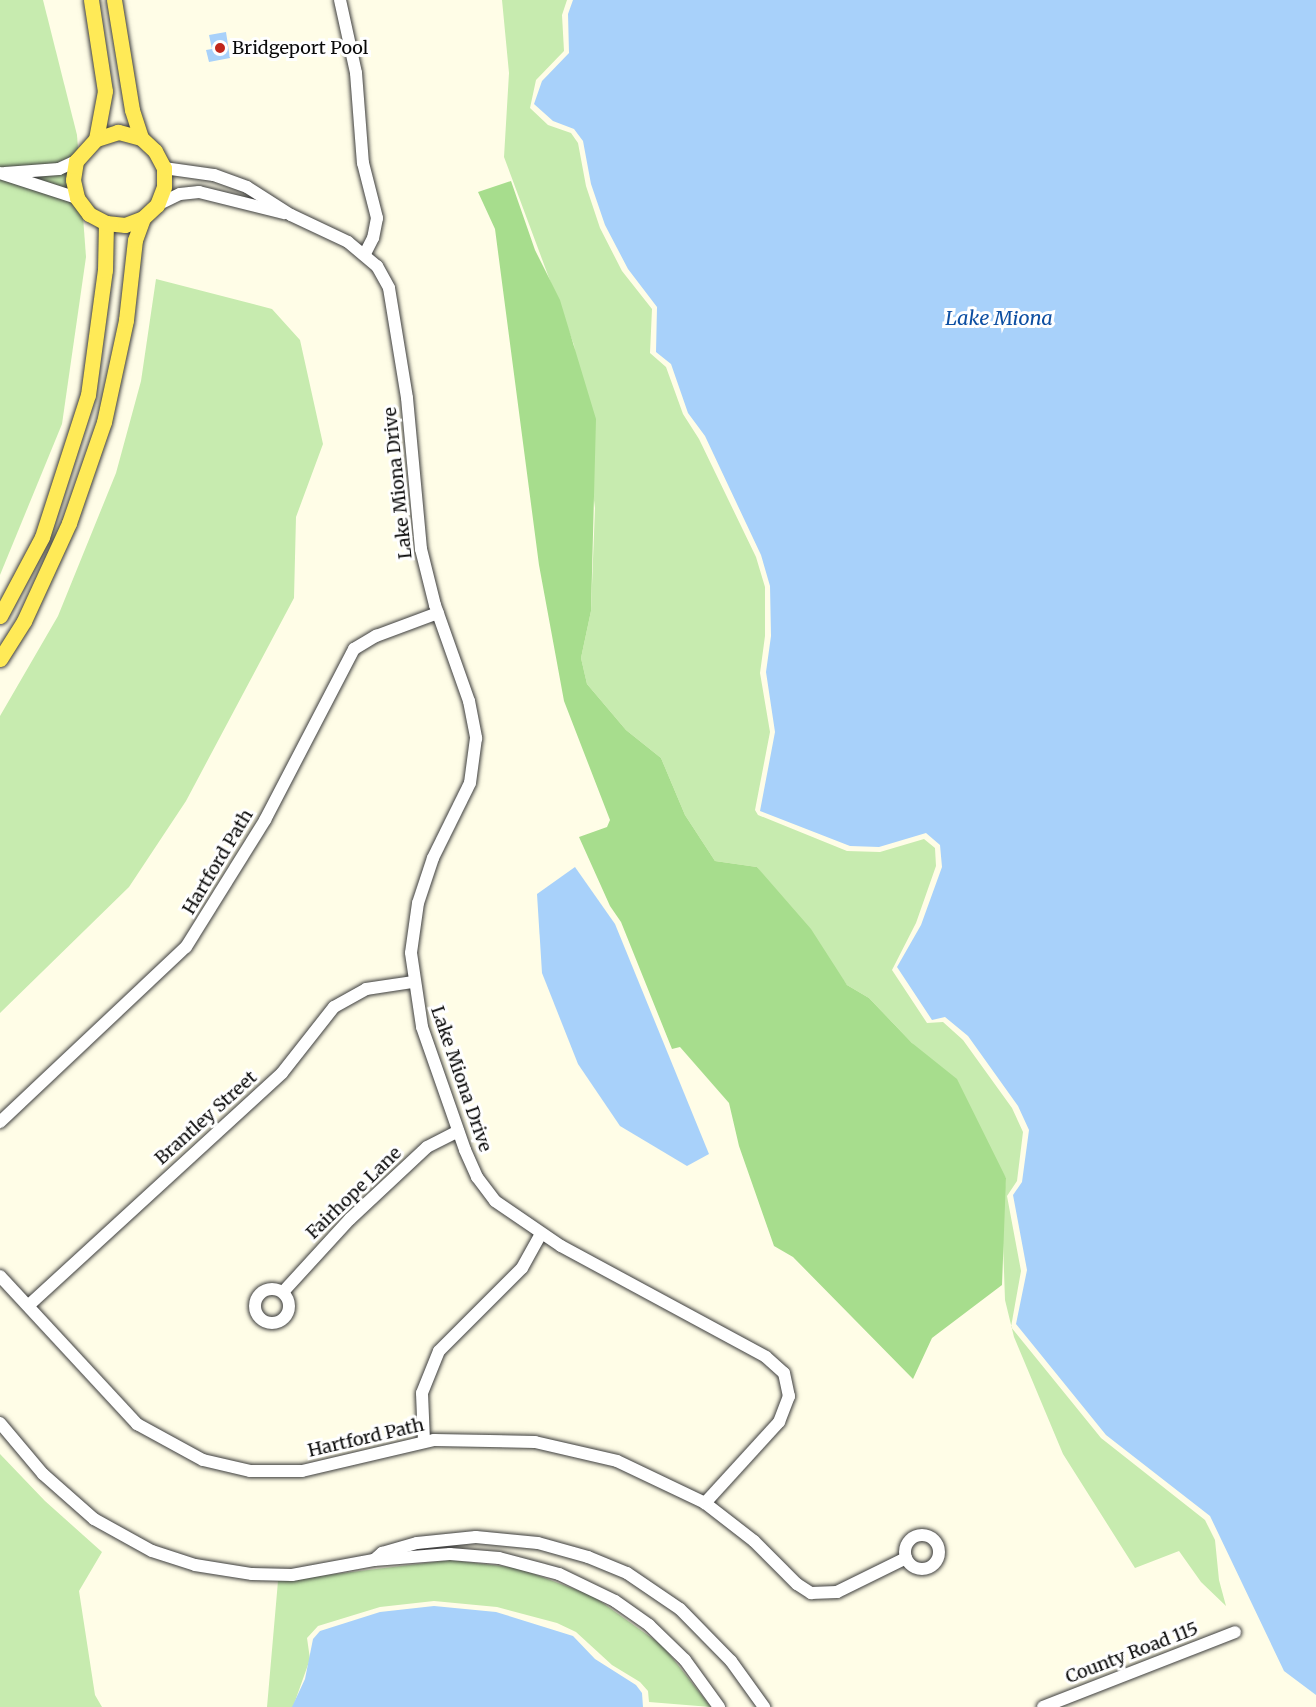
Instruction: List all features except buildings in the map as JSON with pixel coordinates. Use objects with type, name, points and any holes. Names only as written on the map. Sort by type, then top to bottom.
[{"type":"main road","points":[[91,0],[105,91],[96,139]]},
{"type":"main road","points":[[114,0],[132,110],[141,138]]},
{"type":"main road","points":[[118,132],[141,138],[155,151],[164,168],[164,187],[157,205],[143,218],[125,225],[106,223],[89,214],[77,198],[73,180],[76,161],[96,139],[118,132]]},
{"type":"main road","points":[[0,659],[24,621],[69,524],[104,422],[126,320],[130,259],[143,218]]},
{"type":"main road","points":[[0,616],[42,537],[88,395],[105,270],[106,223]]},
{"type":"street","points":[[340,0],[356,73],[363,163],[377,218],[374,238],[365,254]]},
{"type":"street","points":[[0,173],[58,169],[76,161]]},
{"type":"street","name":"Lake Miona Drive","points":[[164,168],[214,176],[248,187],[291,215],[365,254],[384,276],[397,315],[418,528],[438,613],[471,707],[476,754],[461,806],[424,880],[413,932],[413,982],[422,1027],[458,1131],[477,1176],[495,1202],[541,1234],[766,1357],[784,1373],[789,1396],[779,1422],[705,1503]]},
{"type":"street","points":[[0,173],[77,198]]},
{"type":"street","name":"Lake Miona Drive","points":[[157,205],[180,194],[199,192],[291,215]]},
{"type":"street","name":"Hartford Path","points":[[0,1122],[186,947],[265,820],[354,649],[376,636],[438,613]]},
{"type":"street","name":"Brantley Street","points":[[29,1305],[275,1079],[334,1007],[366,989],[413,982]]},
{"type":"street","name":"Fairhope Lane","points":[[283,1292],[350,1219],[427,1147],[458,1131]]},
{"type":"street","points":[[424,1441],[422,1393],[439,1351],[522,1268],[541,1234]]},
{"type":"street","name":"Hartford Path","points":[[0,1276],[137,1424],[203,1460],[250,1471],[302,1471],[424,1441],[508,1439],[577,1450],[638,1469],[705,1503],[754,1541],[797,1584],[812,1593],[837,1593],[906,1558]]},
{"type":"street","points":[[0,1423],[43,1474],[79,1507],[112,1530],[159,1554],[213,1570],[271,1576],[323,1572],[374,1560],[450,1554],[491,1557],[542,1568],[581,1583],[631,1612],[668,1642],[719,1707]]},
{"type":"street","points":[[374,1560],[382,1553],[417,1543],[465,1538],[528,1541],[588,1557],[627,1573],[680,1609],[731,1660],[764,1707]]},
{"type":"street","name":"County Road 115","points":[[1043,1707],[1235,1632]]},
{"type":"green space","points":[[0,0],[43,0],[77,135],[86,257],[62,424],[0,575]]},
{"type":"green space","points":[[502,0],[567,0],[562,15],[564,51],[536,80],[530,108],[548,125],[571,133],[578,143],[586,186],[600,228],[622,271],[652,309],[650,353],[666,367],[683,414],[699,439],[756,557],[765,587],[765,636],[760,673],[770,732],[755,810],[758,815],[847,851],[880,852],[924,839],[935,848],[936,866],[916,923],[892,970],[927,1023],[943,1022],[963,1040],[1012,1108],[1023,1132],[1017,1181],[1007,1196],[1021,1271],[1011,1326],[1005,1300],[1002,1214],[1006,1178],[912,1043],[869,998],[847,985],[757,867],[715,861],[685,815],[661,758],[626,730],[587,684],[581,658],[591,611],[595,508],[574,345],[504,157],[509,73]]},
{"type":"green space","points":[[511,181],[535,250],[560,300],[596,419],[591,611],[581,658],[587,684],[626,730],[661,758],[685,815],[715,861],[757,867],[811,929],[847,985],[869,998],[912,1043],[957,1079],[1006,1178],[1002,1285],[932,1338],[913,1379],[793,1257],[774,1246],[739,1146],[729,1103],[680,1047],[672,1049],[621,922],[610,906],[579,837],[607,827],[610,820],[564,701],[539,565],[495,229],[478,192]]},
{"type":"green space","points":[[156,279],[272,309],[300,340],[323,444],[296,517],[294,598],[186,801],[129,887],[0,1013],[0,716],[58,616],[116,473],[141,381]]},
{"type":"green space","points":[[1012,1328],[1101,1438],[1205,1520],[1215,1540],[1219,1580],[1226,1606],[1201,1582],[1179,1551],[1135,1568],[1063,1454]]},
{"type":"green space","points":[[0,1454],[45,1501],[102,1552],[79,1591],[95,1695],[102,1707],[0,1707]]},
{"type":"green space","points":[[450,1560],[518,1568],[593,1596],[663,1646],[711,1707],[649,1702],[648,1691],[640,1682],[612,1665],[576,1632],[557,1623],[497,1607],[434,1601],[380,1607],[318,1626],[307,1638],[310,1659],[293,1707],[267,1707],[278,1581]]},
{"type":"water","name":"Lake Miona","points":[[573,0],[1316,0],[1316,1695],[1284,1671],[1210,1516],[1106,1435],[1016,1324],[1027,1270],[1013,1195],[1022,1182],[1029,1130],[1018,1106],[968,1036],[945,1017],[932,1020],[897,967],[921,925],[942,867],[940,845],[926,833],[879,847],[850,846],[760,811],[775,732],[766,672],[771,636],[770,586],[761,555],[705,436],[688,413],[671,364],[656,352],[657,307],[628,269],[605,225],[591,184],[583,141],[574,129],[553,121],[534,104],[542,81],[569,53],[568,14]]},
{"type":"water","name":"Bridgeport Pool","points":[[226,32],[230,58],[209,62],[206,50],[212,49],[209,35]]},
{"type":"water","points":[[575,867],[615,924],[709,1154],[687,1166],[620,1126],[578,1064],[542,973],[537,894]]},
{"type":"water","points":[[434,1606],[496,1612],[573,1636],[595,1659],[636,1685],[642,1693],[643,1707],[292,1707],[305,1679],[313,1639],[320,1631],[380,1612]]},
{"type":"place","name":"Bridgeport Pool","points":[[220,48]]}]
